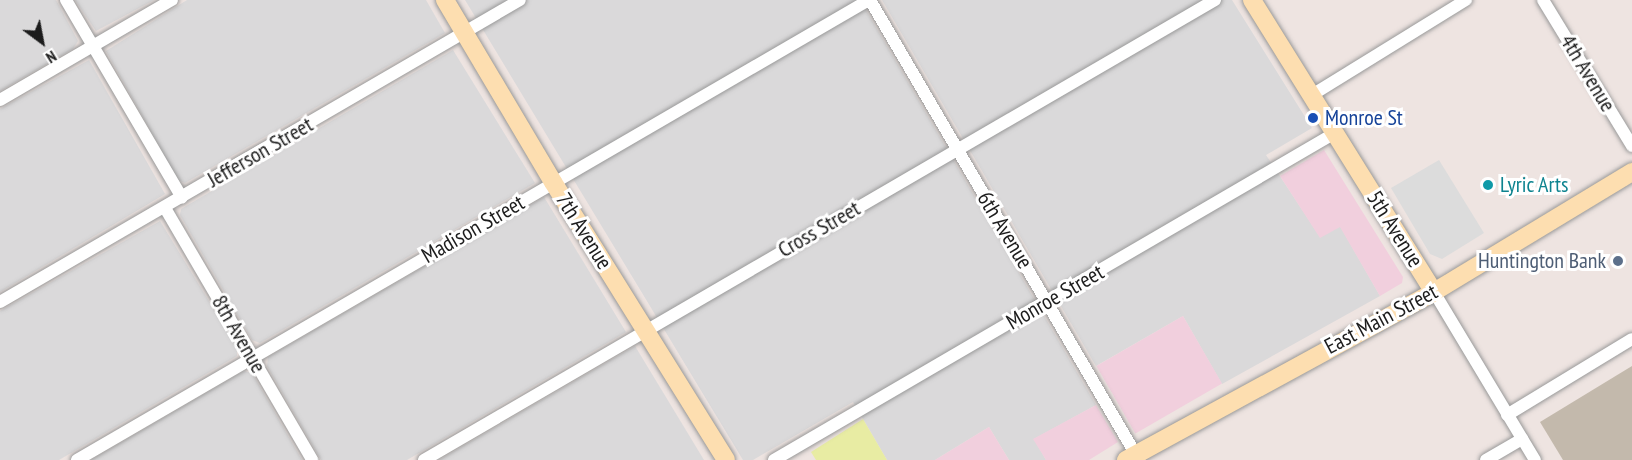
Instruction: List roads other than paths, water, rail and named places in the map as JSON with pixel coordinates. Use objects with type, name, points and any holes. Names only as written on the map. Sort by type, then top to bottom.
[{"type":"main road","name":"7th Avenue","points":[[445,0],[553,182],[726,460]]},
{"type":"main road","name":"5th Avenue","points":[[1252,0],[1434,292]]},
{"type":"main road","name":"East Main Street","points":[[1133,458],[1434,292],[1632,172]]},
{"type":"street","points":[[66,0],[182,198]]},
{"type":"street","points":[[0,100],[172,0]]},
{"type":"street","name":"Jefferson Street","points":[[0,302],[520,0]]},
{"type":"street","name":"6th Avenue","points":[[870,0],[1047,301],[1133,458]]},
{"type":"street","name":"Madison Street","points":[[77,460],[870,0]]},
{"type":"street","name":"Cross Street","points":[[424,460],[1215,0]]},
{"type":"street","points":[[1312,96],[1466,0]]},
{"type":"street","name":"4th Avenue","points":[[1543,0],[1632,146]]},
{"type":"street","name":"Monroe Street","points":[[774,460],[1335,133]]},
{"type":"street","name":"8th Avenue","points":[[165,208],[312,460]]},
{"type":"street","name":"5th Avenue","points":[[1434,292],[1536,460]]},
{"type":"street","points":[[1507,415],[1632,339]]},
{"type":"street","points":[[1486,460],[1522,439]]},
{"type":"place","name":"Monroe St","points":[[1313,118]]},
{"type":"place","name":"Lyric Arts","points":[[1488,185]]},
{"type":"place","name":"Huntington Bank","points":[[1618,261]]}]
